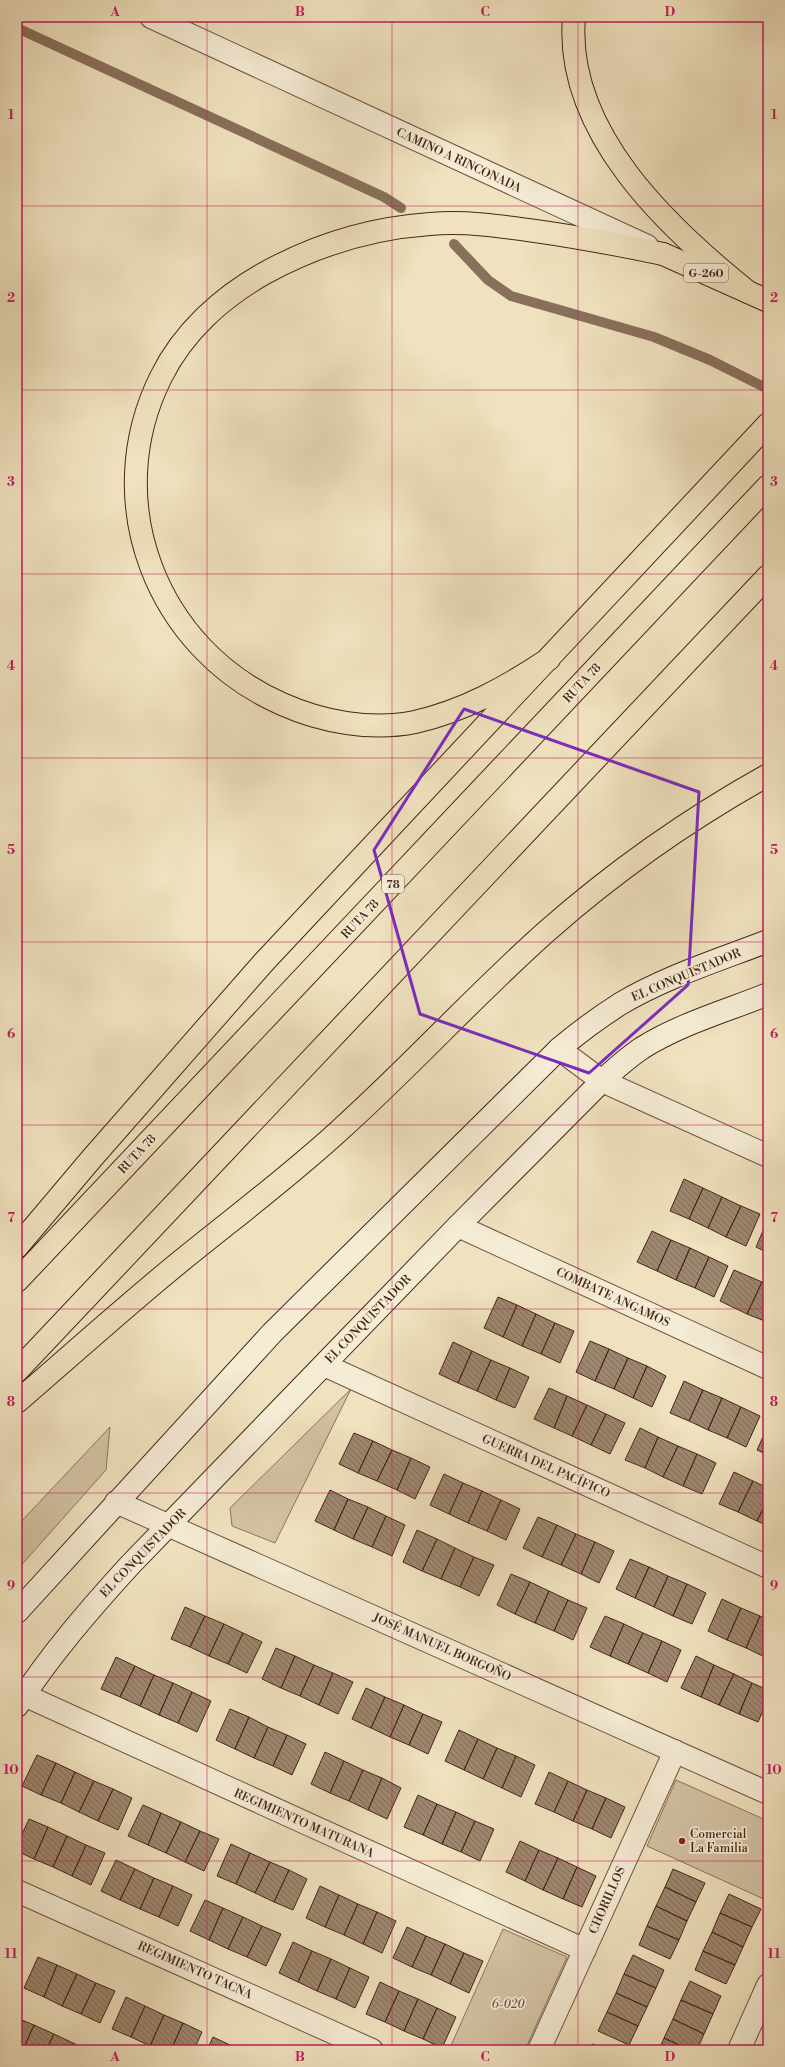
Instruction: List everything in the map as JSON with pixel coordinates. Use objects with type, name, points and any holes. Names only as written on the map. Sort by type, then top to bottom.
[{"type":"main road","points":[[574,17],[574,50],[579,80],[589,108],[617,158],[647,199],[672,226],[709,261],[748,292]]},
{"type":"main road","points":[[549,659],[515,682],[478,701],[446,713],[412,722],[372,725],[322,719],[298,712],[270,699],[243,683],[216,663],[192,638],[177,619],[155,576],[143,544],[137,511],[137,451],[142,426],[150,401],[162,374],[177,350],[195,327],[236,290],[285,262],[315,249],[347,238],[388,229],[431,224],[472,223],[588,239],[663,254]]},
{"type":"main road","name":"CAMINO A RINCONADA","points":[[663,254],[768,301]]},
{"type":"main road","points":[[17,1247],[103,1145],[259,968],[768,424]]},
{"type":"main road","name":"RUTA 78","points":[[17,1281],[768,486]]},
{"type":"main road","points":[[17,1371],[768,576]]},
{"type":"main road","points":[[17,1402],[171,1270],[251,1206],[340,1131],[423,1052],[506,968],[590,894],[687,824],[768,775]]},
{"type":"street","name":"CAMINO A RINCONADA","points":[[151,17],[663,254]]},
{"type":"street","name":"EL CONQUISTADOR","points":[[17,1612],[272,1333],[559,1049],[589,1025],[621,1004],[656,986],[768,941]]},
{"type":"street","name":"EL CONQUISTADOR","points":[[21,1701],[57,1650],[92,1606],[458,1226],[621,1063],[642,1048],[666,1035],[768,994]]},
{"type":"street","points":[[559,1049],[602,1081],[768,1156]]},
{"type":"street","name":"COMBATE ANGAMOS","points":[[458,1226],[768,1368]]},
{"type":"street","name":"GUERRA DEL PACÍFICO","points":[[324,1365],[768,1567]]},
{"type":"street","name":"JOSÉ MANUEL BORGOÑO","points":[[116,1502],[768,1793]]},
{"type":"street","name":"REGIMIENTO MATURANA","points":[[21,1701],[584,1950]]},
{"type":"street","name":"CHORILLOS","points":[[540,2050],[675,1751]]},
{"type":"street","name":"REGIMIENTO TACNA","points":[[17,1891],[372,2050]]},
{"type":"street","points":[[739,2050],[768,1985]]},
{"type":"highlighted area","points":[[464,709],[699,792],[688,985],[589,1073],[420,1014],[374,850]]},
{"type":"green space","points":[[351,1389],[275,1543],[232,1526],[230,1508]]},
{"type":"green space","points":[[110,1427],[106,1470],[17,1570],[17,1526]]},
{"type":"green space","points":[[676,1780],[768,1821],[768,1901],[647,1846]]},
{"type":"green space","name":"6-020","points":[[503,1929],[567,1957],[525,2050],[449,2050]]},
{"type":"building","points":[[684,1179],[703,1188],[689,1219],[670,1211]]},
{"type":"building","points":[[703,1188],[722,1197],[708,1228],[689,1219]]},
{"type":"building","points":[[722,1197],[741,1206],[726,1237],[708,1228]]},
{"type":"building","points":[[741,1206],[760,1214],[746,1246],[726,1237]]},
{"type":"building","points":[[768,1219],[768,1253],[756,1247]]},
{"type":"building","points":[[652,1231],[671,1240],[657,1271],[637,1262]]},
{"type":"building","points":[[671,1240],[690,1248],[676,1280],[657,1271]]},
{"type":"building","points":[[690,1248],[709,1257],[695,1288],[676,1280]]},
{"type":"building","points":[[709,1257],[728,1266],[714,1297],[695,1288]]},
{"type":"building","points":[[734,1270],[762,1282],[747,1314],[720,1301]]},
{"type":"building","points":[[762,1282],[768,1285],[767,1322],[747,1314]]},
{"type":"building","points":[[498,1297],[517,1305],[503,1337],[484,1328]]},
{"type":"building","points":[[517,1305],[536,1314],[522,1346],[503,1337]]},
{"type":"building","points":[[536,1314],[555,1323],[541,1354],[522,1346]]},
{"type":"building","points":[[555,1323],[574,1331],[560,1363],[541,1354]]},
{"type":"building","points":[[590,1341],[609,1349],[595,1381],[576,1372]]},
{"type":"building","points":[[453,1342],[472,1351],[458,1383],[439,1374]]},
{"type":"building","points":[[609,1349],[628,1358],[614,1389],[595,1381]]},
{"type":"building","points":[[472,1351],[491,1360],[477,1391],[458,1383]]},
{"type":"building","points":[[628,1358],[647,1366],[633,1398],[614,1389]]},
{"type":"building","points":[[491,1360],[510,1368],[496,1400],[477,1391]]},
{"type":"building","points":[[647,1366],[666,1376],[652,1407],[633,1398]]},
{"type":"building","points":[[510,1368],[529,1377],[515,1408],[496,1400]]},
{"type":"building","points":[[684,1381],[703,1390],[689,1421],[670,1413]]},
{"type":"building","points":[[549,1388],[567,1396],[554,1428],[534,1419]]},
{"type":"building","points":[[703,1390],[722,1398],[708,1430],[689,1421]]},
{"type":"building","points":[[567,1396],[587,1405],[572,1436],[554,1428]]},
{"type":"building","points":[[722,1398],[741,1407],[727,1438],[708,1430]]},
{"type":"building","points":[[587,1405],[606,1414],[591,1445],[572,1436]]},
{"type":"building","points":[[741,1407],[760,1416],[746,1447],[727,1438]]},
{"type":"building","points":[[606,1414],[625,1423],[610,1454],[591,1445]]},
{"type":"building","points":[[768,1426],[768,1455],[757,1450]]},
{"type":"building","points":[[640,1428],[658,1437],[645,1468],[625,1460]]},
{"type":"building","points":[[354,1433],[373,1441],[358,1473],[339,1464]]},
{"type":"building","points":[[658,1437],[678,1446],[663,1477],[645,1468]]},
{"type":"building","points":[[373,1441],[392,1450],[377,1481],[358,1473]]},
{"type":"building","points":[[678,1446],[697,1454],[683,1486],[663,1477]]},
{"type":"building","points":[[392,1450],[411,1458],[397,1490],[377,1481]]},
{"type":"building","points":[[697,1454],[716,1463],[702,1494],[683,1486]]},
{"type":"building","points":[[411,1458],[430,1467],[415,1499],[397,1490]]},
{"type":"building","points":[[734,1472],[753,1481],[738,1512],[719,1504]]},
{"type":"building","points":[[444,1474],[463,1483],[449,1514],[430,1505]]},
{"type":"building","points":[[753,1481],[768,1488],[768,1499],[757,1521],[738,1512]]},
{"type":"building","points":[[463,1483],[482,1491],[468,1523],[449,1514]]},
{"type":"building","points":[[330,1490],[348,1499],[334,1530],[315,1521]]},
{"type":"building","points":[[482,1491],[501,1500],[487,1531],[468,1523]]},
{"type":"building","points":[[348,1499],[368,1507],[353,1539],[334,1530]]},
{"type":"building","points":[[768,1499],[768,1526],[757,1521]]},
{"type":"building","points":[[501,1500],[520,1509],[506,1540],[487,1531]]},
{"type":"building","points":[[368,1507],[386,1516],[372,1547],[353,1539]]},
{"type":"building","points":[[386,1516],[405,1525],[392,1556],[372,1547]]},
{"type":"building","points":[[538,1517],[557,1525],[542,1557],[523,1548]]},
{"type":"building","points":[[557,1525],[576,1534],[561,1565],[542,1557]]},
{"type":"building","points":[[417,1530],[437,1539],[422,1571],[403,1562]]},
{"type":"building","points":[[576,1534],[595,1542],[581,1574],[561,1565]]},
{"type":"building","points":[[437,1539],[455,1548],[441,1579],[422,1571]]},
{"type":"building","points":[[595,1542],[614,1551],[599,1583],[581,1574]]},
{"type":"building","points":[[455,1548],[474,1557],[460,1587],[441,1579]]},
{"type":"building","points":[[474,1557],[494,1565],[479,1596],[460,1587]]},
{"type":"building","points":[[630,1559],[649,1567],[635,1598],[616,1589]]},
{"type":"building","points":[[649,1567],[668,1576],[654,1607],[635,1598]]},
{"type":"building","points":[[511,1574],[530,1582],[515,1614],[497,1605]]},
{"type":"building","points":[[668,1576],[687,1584],[673,1616],[654,1607]]},
{"type":"building","points":[[530,1582],[549,1591],[535,1623],[515,1614]]},
{"type":"building","points":[[687,1584],[706,1593],[692,1624],[673,1616]]},
{"type":"building","points":[[549,1591],[568,1600],[554,1631],[535,1623]]},
{"type":"building","points":[[722,1599],[741,1608],[727,1640],[708,1631]]},
{"type":"building","points":[[568,1600],[587,1608],[573,1640],[554,1631]]},
{"type":"building","points":[[185,1607],[205,1616],[190,1647],[171,1639]]},
{"type":"building","points":[[741,1608],[760,1616],[746,1648],[727,1640]]},
{"type":"building","points":[[205,1616],[224,1624],[209,1656],[190,1647]]},
{"type":"building","points":[[605,1616],[624,1624],[610,1656],[590,1647]]},
{"type":"building","points":[[760,1616],[768,1620],[768,1649],[765,1657],[746,1648]]},
{"type":"building","points":[[224,1624],[243,1633],[228,1664],[209,1656]]},
{"type":"building","points":[[624,1624],[643,1633],[628,1664],[610,1656]]},
{"type":"building","points":[[243,1633],[262,1642],[247,1673],[228,1664]]},
{"type":"building","points":[[643,1633],[662,1641],[648,1673],[628,1664]]},
{"type":"building","points":[[662,1641],[681,1650],[667,1682],[648,1673]]},
{"type":"building","points":[[276,1648],[295,1656],[281,1688],[262,1679]]},
{"type":"building","points":[[295,1656],[314,1665],[300,1696],[281,1688]]},
{"type":"building","points":[[696,1656],[714,1665],[701,1697],[681,1688]]},
{"type":"building","points":[[116,1657],[135,1666],[120,1697],[101,1689]]},
{"type":"building","points":[[314,1665],[333,1673],[319,1705],[300,1696]]},
{"type":"building","points":[[714,1665],[734,1674],[719,1705],[701,1697]]},
{"type":"building","points":[[135,1666],[154,1675],[140,1706],[120,1697]]},
{"type":"building","points":[[333,1673],[353,1682],[338,1714],[319,1705]]},
{"type":"building","points":[[734,1674],[752,1683],[739,1714],[719,1705]]},
{"type":"building","points":[[154,1675],[173,1683],[159,1715],[140,1706]]},
{"type":"building","points":[[173,1683],[192,1692],[178,1723],[159,1715]]},
{"type":"building","points":[[752,1683],[768,1690],[768,1699],[758,1722],[739,1714]]},
{"type":"building","points":[[366,1688],[385,1697],[371,1728],[352,1719]]},
{"type":"building","points":[[192,1692],[211,1701],[197,1732],[178,1723]]},
{"type":"building","points":[[385,1697],[404,1705],[390,1737],[371,1728]]},
{"type":"building","points":[[404,1705],[423,1714],[409,1745],[390,1737]]},
{"type":"building","points":[[230,1709],[249,1717],[235,1749],[216,1740]]},
{"type":"building","points":[[423,1714],[442,1722],[428,1754],[409,1745]]},
{"type":"building","points":[[249,1717],[268,1727],[254,1758],[235,1749]]},
{"type":"building","points":[[268,1727],[287,1735],[273,1766],[254,1758]]},
{"type":"building","points":[[459,1730],[478,1739],[464,1770],[445,1761]]},
{"type":"building","points":[[287,1735],[306,1744],[292,1775],[273,1766]]},
{"type":"building","points":[[478,1739],[497,1748],[483,1779],[464,1770]]},
{"type":"building","points":[[497,1748],[516,1756],[502,1788],[483,1779]]},
{"type":"building","points":[[325,1752],[344,1761],[330,1793],[311,1784]]},
{"type":"building","points":[[37,1755],[56,1763],[41,1795],[22,1786]]},
{"type":"building","points":[[516,1756],[535,1765],[521,1797],[502,1788]]},
{"type":"building","points":[[344,1761],[363,1770],[349,1801],[330,1793]]},
{"type":"building","points":[[56,1763],[75,1772],[61,1803],[41,1795]]},
{"type":"building","points":[[363,1770],[382,1778],[368,1810],[349,1801]]},
{"type":"building","points":[[75,1772],[94,1781],[79,1812],[61,1803]]},
{"type":"building","points":[[549,1772],[568,1781],[554,1812],[535,1804]]},
{"type":"building","points":[[382,1778],[401,1788],[387,1819],[368,1810]]},
{"type":"building","points":[[94,1781],[113,1789],[98,1821],[79,1812]]},
{"type":"building","points":[[568,1781],[587,1790],[573,1821],[554,1812]]},
{"type":"building","points":[[113,1789],[132,1798],[118,1830],[98,1821]]},
{"type":"building","points":[[587,1790],[606,1798],[592,1829],[573,1821]]},
{"type":"building","points":[[418,1795],[437,1804],[423,1835],[404,1827]]},
{"type":"building","points":[[606,1798],[625,1807],[611,1838],[592,1829]]},
{"type":"building","points":[[437,1804],[456,1812],[442,1844],[423,1835]]},
{"type":"building","points":[[143,1805],[161,1813],[148,1845],[128,1836]]},
{"type":"building","points":[[456,1812],[475,1821],[461,1852],[442,1844]]},
{"type":"building","points":[[161,1813],[181,1822],[166,1853],[148,1845]]},
{"type":"building","points":[[29,1819],[48,1827],[34,1859],[17,1851],[17,1845]]},
{"type":"building","points":[[475,1821],[494,1829],[480,1861],[461,1852]]},
{"type":"building","points":[[181,1822],[200,1831],[185,1862],[166,1853]]},
{"type":"building","points":[[48,1827],[67,1836],[53,1867],[34,1859]]},
{"type":"building","points":[[200,1831],[219,1839],[204,1871],[185,1862]]},
{"type":"building","points":[[67,1836],[86,1845],[72,1876],[53,1867]]},
{"type":"building","points":[[520,1841],[539,1850],[525,1881],[506,1872]]},
{"type":"building","points":[[231,1844],[250,1853],[236,1884],[217,1876]]},
{"type":"building","points":[[86,1845],[105,1853],[91,1885],[72,1876]]},
{"type":"building","points":[[539,1850],[558,1858],[543,1890],[525,1881]]},
{"type":"building","points":[[250,1853],[270,1862],[255,1893],[236,1884]]},
{"type":"building","points":[[558,1858],[577,1867],[563,1899],[543,1890]]},
{"type":"building","points":[[116,1860],[135,1869],[120,1900],[101,1891]]},
{"type":"building","points":[[270,1862],[289,1870],[274,1902],[255,1893]]},
{"type":"building","points":[[577,1867],[596,1876],[582,1907],[563,1899]]},
{"type":"building","points":[[135,1869],[154,1878],[140,1909],[120,1900]]},
{"type":"building","points":[[673,1869],[705,1883],[696,1902],[665,1887]]},
{"type":"building","points":[[289,1870],[307,1879],[293,1910],[274,1902]]},
{"type":"building","points":[[154,1878],[173,1886],[159,1917],[140,1909]]},
{"type":"building","points":[[173,1886],[192,1895],[178,1926],[159,1917]]},
{"type":"building","points":[[320,1886],[339,1895],[325,1927],[306,1918]]},
{"type":"building","points":[[665,1887],[696,1902],[687,1921],[656,1906]]},
{"type":"building","points":[[729,1894],[761,1909],[752,1927],[720,1913]]},
{"type":"building","points":[[339,1895],[358,1904],[344,1935],[325,1927]]},
{"type":"building","points":[[205,1900],[223,1908],[209,1940],[190,1931]]},
{"type":"building","points":[[358,1904],[377,1912],[363,1944],[344,1935]]},
{"type":"building","points":[[656,1906],[687,1921],[679,1940],[647,1926]]},
{"type":"building","points":[[223,1908],[243,1917],[228,1949],[209,1940]]},
{"type":"building","points":[[377,1912],[396,1921],[382,1953],[363,1944]]},
{"type":"building","points":[[720,1913],[752,1927],[743,1947],[712,1932]]},
{"type":"building","points":[[243,1917],[262,1926],[247,1957],[228,1949]]},
{"type":"building","points":[[262,1926],[281,1934],[266,1966],[247,1957]]},
{"type":"building","points":[[647,1926],[679,1940],[670,1959],[639,1945]]},
{"type":"building","points":[[407,1927],[426,1936],[412,1967],[393,1958]]},
{"type":"building","points":[[712,1932],[743,1947],[735,1965],[703,1951]]},
{"type":"building","points":[[426,1936],[445,1944],[431,1975],[412,1967]]},
{"type":"building","points":[[293,1942],[312,1951],[298,1982],[279,1973]]},
{"type":"building","points":[[445,1944],[464,1953],[450,1984],[431,1975]]},
{"type":"building","points":[[312,1951],[331,1959],[317,1991],[298,1982]]},
{"type":"building","points":[[703,1951],[735,1965],[726,1984],[695,1970]]},
{"type":"building","points":[[464,1953],[483,1961],[469,1993],[450,1984]]},
{"type":"building","points":[[633,1955],[664,1970],[656,1988],[624,1974]]},
{"type":"building","points":[[38,1957],[57,1965],[44,1997],[24,1988]]},
{"type":"building","points":[[331,1959],[350,1968],[336,1999],[317,1991]]},
{"type":"building","points":[[57,1965],[77,1974],[62,2006],[44,1997]]},
{"type":"building","points":[[350,1968],[369,1977],[355,2008],[336,1999]]},
{"type":"building","points":[[77,1974],[96,1983],[81,2014],[62,2006]]},
{"type":"building","points":[[624,1974],[656,1988],[647,2007],[616,1993]]},
{"type":"building","points":[[690,1981],[721,1996],[713,2014],[681,2000]]},
{"type":"building","points":[[380,1982],[399,1991],[385,2022],[366,2014]]},
{"type":"building","points":[[96,1983],[115,1991],[100,2023],[81,2014]]},
{"type":"building","points":[[399,1991],[418,1999],[404,2031],[385,2022]]},
{"type":"building","points":[[616,1993],[647,2007],[638,2026],[607,2012]]},
{"type":"building","points":[[126,1997],[145,2006],[131,2037],[112,2029]]},
{"type":"building","points":[[418,1999],[437,2008],[423,2039],[404,2031]]},
{"type":"building","points":[[681,2000],[713,2014],[704,2034],[673,2019]]},
{"type":"building","points":[[145,2006],[164,2015],[150,2046],[131,2037]]},
{"type":"building","points":[[437,2008],[456,2017],[442,2048],[423,2039]]},
{"type":"building","points":[[607,2012],[638,2026],[629,2045],[598,2031]]},
{"type":"building","points":[[164,2015],[183,2023],[171,2050],[160,2050],[150,2046]]},
{"type":"building","points":[[17,2018],[34,2025],[23,2050],[17,2050]]},
{"type":"building","points":[[673,2019],[704,2034],[697,2050],[690,2050],[664,2038]]},
{"type":"building","points":[[183,2023],[202,2032],[194,2050],[171,2050]]},
{"type":"building","points":[[34,2025],[54,2034],[46,2050],[23,2050]]},
{"type":"building","points":[[54,2034],[73,2043],[69,2050],[46,2050]]},
{"type":"building","points":[[213,2037],[232,2046],[230,2050],[207,2050]]},
{"type":"building","points":[[664,2038],[690,2050],[659,2050]]},
{"type":"building","points":[[73,2043],[88,2050],[69,2050]]},
{"type":"building","points":[[592,2044],[606,2050],[590,2050]]},
{"type":"waterway","points":[[17,28],[384,197],[401,208]]},
{"type":"waterway","points":[[454,244],[488,280],[511,296],[654,337],[710,360],[768,389]]},
{"type":"place","name":"Comercial La Familia","points":[[682,1841]]}]
